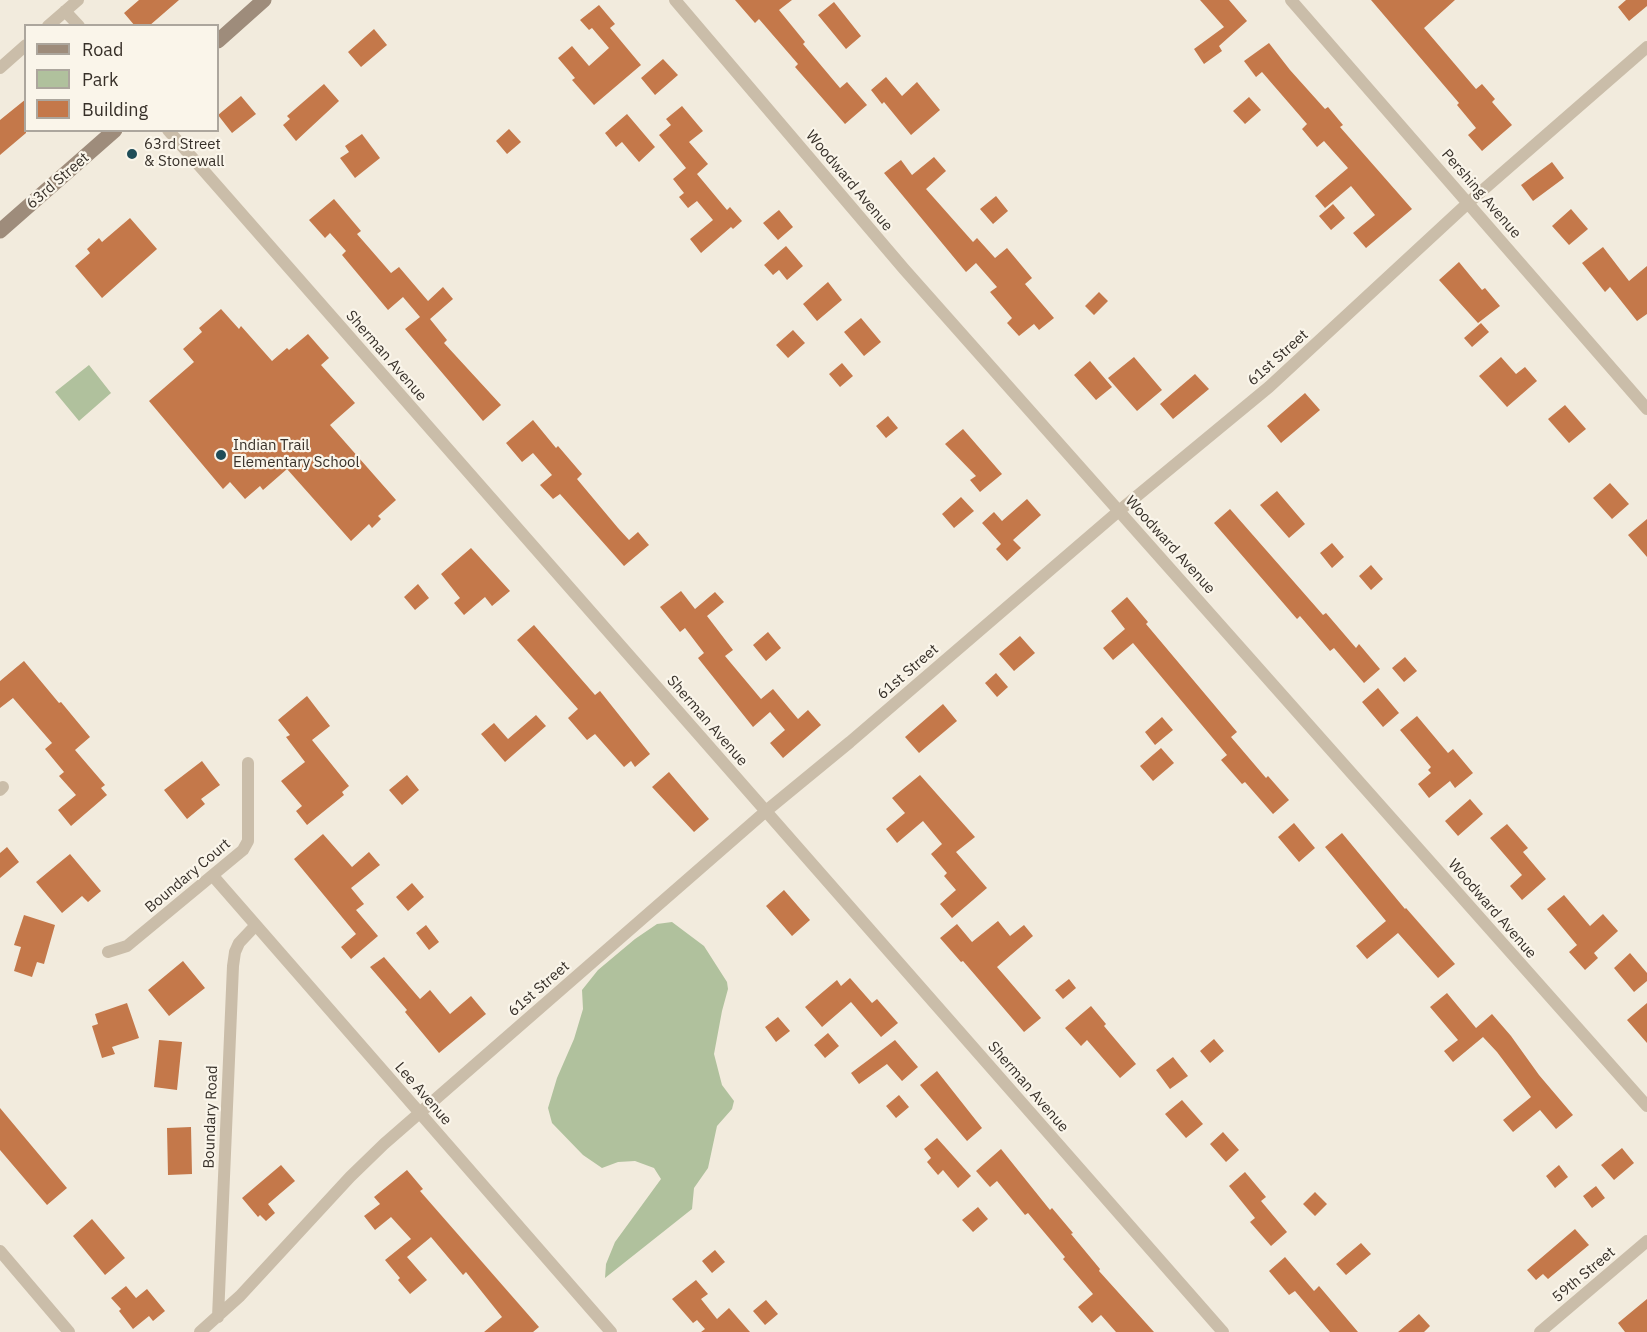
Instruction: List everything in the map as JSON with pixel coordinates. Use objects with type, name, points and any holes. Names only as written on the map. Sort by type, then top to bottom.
[{"type":"main road","points":[[219,40],[264,0]]},
{"type":"main road","name":"63rd Street","points":[[0,231],[113,132]]},
{"type":"street","points":[[50,24],[78,0]]},
{"type":"street","name":"Woodward Avenue","points":[[675,0],[904,269],[1647,1107]]},
{"type":"street","name":"Pershing Avenue","points":[[1290,0],[1647,409]]},
{"type":"street","points":[[66,11],[76,24]]},
{"type":"street","points":[[0,68],[24,47]]},
{"type":"street","name":"61st Street","points":[[200,1332],[215,1323],[350,1177],[420,1112],[766,811],[850,742],[1120,510],[1269,387],[1468,203],[1647,47]]},
{"type":"street","name":"Sherman Avenue","points":[[170,132],[1223,1332]]},
{"type":"street","name":"Boundary Court","points":[[108,952],[127,946],[243,850],[248,842],[248,764]]},
{"type":"street","name":"Lee Avenue","points":[[213,876],[610,1332]]},
{"type":"street","name":"Boundary Road","points":[[215,1323],[234,952],[255,926]]},
{"type":"street","name":"59th Street","points":[[1540,1332],[1647,1241]]},
{"type":"street","points":[[0,1251],[69,1332]]},
{"type":"green space","points":[[89,365],[111,393],[79,421],[55,392]]},
{"type":"green space","points":[[672,922],[704,946],[727,982],[728,989],[714,1054],[722,1085],[734,1101],[732,1109],[717,1126],[708,1168],[694,1188],[692,1209],[605,1278],[606,1264],[615,1242],[661,1179],[654,1168],[635,1161],[618,1162],[602,1168],[583,1155],[552,1123],[548,1108],[583,1009],[582,990],[598,970],[635,939],[657,924]]},
{"type":"building","points":[[139,0],[179,0],[151,24],[133,24],[124,13]]},
{"type":"building","points":[[735,0],[792,0],[779,10],[805,42],[803,44],[840,88],[847,82],[867,105],[845,124],[795,67],[798,64],[759,19],[755,23]]},
{"type":"building","points":[[1200,0],[1229,0],[1247,21],[1219,46],[1222,51],[1204,64],[1194,49],[1224,27]]},
{"type":"building","points":[[1371,0],[1455,0],[1424,28],[1476,89],[1482,84],[1495,99],[1492,102],[1512,125],[1482,151],[1468,135],[1476,128],[1457,105],[1459,103]]},
{"type":"building","points":[[1626,0],[1647,0],[1647,6],[1629,21],[1618,7]]},
{"type":"building","points":[[834,2],[861,36],[846,49],[818,15]]},
{"type":"building","points":[[599,5],[615,24],[610,28],[641,65],[594,105],[572,80],[575,78],[558,58],[572,46],[589,66],[609,48],[592,28],[589,30],[580,20]]},
{"type":"building","points":[[374,29],[387,45],[361,67],[348,52]]},
{"type":"building","points":[[1269,43],[1325,109],[1328,107],[1343,125],[1340,127],[1412,209],[1366,248],[1353,233],[1375,215],[1351,186],[1325,208],[1315,196],[1348,168],[1324,141],[1317,147],[1302,129],[1307,124],[1262,72],[1256,77],[1244,61]]},
{"type":"building","points":[[663,59],[678,75],[655,95],[641,78]]},
{"type":"building","points":[[886,77],[902,96],[917,82],[940,110],[911,135],[871,90]]},
{"type":"building","points":[[324,84],[339,101],[296,141],[283,125],[290,119],[287,116]]},
{"type":"building","points":[[241,96],[256,114],[232,133],[219,114]]},
{"type":"building","points":[[1249,97],[1261,110],[1245,124],[1233,111]]},
{"type":"building","points":[[24,101],[24,132],[26,133],[0,155],[0,120]]},
{"type":"building","points":[[682,106],[703,131],[689,142],[708,164],[697,174],[727,210],[730,207],[742,221],[733,229],[731,227],[701,253],[690,239],[713,220],[697,201],[688,208],[679,197],[684,193],[673,179],[686,168],[659,135],[671,125],[666,119]]},
{"type":"building","points":[[627,114],[655,147],[639,162],[622,142],[616,147],[605,133]]},
{"type":"building","points":[[509,129],[521,142],[507,154],[496,141]]},
{"type":"building","points":[[362,134],[380,158],[355,178],[340,158],[349,152],[345,146]]},
{"type":"building","points":[[934,157],[946,171],[926,189],[973,242],[977,238],[995,258],[1007,248],[1032,278],[1025,284],[1054,318],[1039,330],[1034,324],[1019,336],[1007,323],[1012,318],[990,292],[997,287],[976,263],[966,272],[884,173],[901,160],[912,175]]},
{"type":"building","points":[[1552,162],[1564,178],[1533,201],[1521,185]]},
{"type":"building","points":[[996,196],[1008,211],[993,224],[980,209]]},
{"type":"building","points":[[334,199],[361,231],[357,234],[391,273],[399,267],[428,301],[443,287],[453,299],[430,319],[447,340],[444,343],[501,405],[483,421],[405,329],[420,317],[403,297],[388,310],[342,255],[346,251],[330,233],[325,238],[309,220]]},
{"type":"building","points":[[1333,204],[1345,218],[1331,230],[1319,216]]},
{"type":"building","points":[[1571,209],[1588,229],[1569,245],[1552,226]]},
{"type":"building","points":[[779,210],[793,227],[778,240],[763,223]]},
{"type":"building","points":[[130,218],[157,249],[102,298],[75,266],[90,253],[87,249],[99,238],[102,242]]},
{"type":"building","points":[[786,246],[803,266],[787,280],[779,270],[773,275],[764,265]]},
{"type":"building","points":[[1603,247],[1629,281],[1647,266],[1647,314],[1637,321],[1610,287],[1605,292],[1582,263]]},
{"type":"building","points":[[1459,262],[1482,290],[1485,288],[1500,306],[1478,323],[1439,280]]},
{"type":"building","points":[[828,282],[842,300],[817,321],[803,304]]},
{"type":"building","points":[[1099,292],[1108,301],[1094,315],[1085,306]]},
{"type":"building","points":[[221,309],[239,329],[241,326],[272,361],[308,334],[329,358],[321,365],[355,403],[330,425],[396,500],[378,516],[381,519],[372,528],[369,524],[351,541],[287,469],[263,490],[260,486],[245,499],[230,482],[223,489],[149,401],[194,362],[183,349],[202,332],[199,328]]},
{"type":"building","points":[[861,318],[881,342],[864,356],[844,332]]},
{"type":"building","points":[[1481,323],[1489,332],[1472,347],[1464,338]]},
{"type":"building","points":[[793,330],[805,343],[788,358],[776,345]]},
{"type":"building","points":[[1134,357],[1162,390],[1137,411],[1108,378]]},
{"type":"building","points":[[1501,357],[1516,374],[1525,367],[1537,381],[1507,407],[1479,376]]},
{"type":"building","points":[[1090,361],[1112,387],[1096,400],[1074,375]]},
{"type":"building","points":[[842,363],[853,376],[840,387],[829,374]]},
{"type":"building","points":[[1195,374],[1209,389],[1173,419],[1160,404]]},
{"type":"building","points":[[1305,393],[1320,410],[1281,443],[1267,426]]},
{"type":"building","points":[[1565,405],[1586,429],[1569,443],[1548,419]]},
{"type":"building","points":[[888,416],[898,428],[886,438],[876,426]]},
{"type":"building","points":[[533,420],[582,474],[577,479],[629,540],[638,532],[649,545],[624,566],[560,494],[553,499],[540,485],[552,475],[533,453],[522,462],[506,443]]},
{"type":"building","points":[[963,429],[1002,474],[980,492],[970,480],[976,476],[945,444]]},
{"type":"building","points":[[1610,483],[1629,504],[1612,519],[1593,498]]},
{"type":"building","points":[[1277,491],[1305,524],[1289,538],[1260,505]]},
{"type":"building","points":[[961,497],[974,511],[954,528],[942,514]]},
{"type":"building","points":[[1027,499],[1041,515],[1013,540],[1021,548],[1007,561],[996,549],[1001,544],[982,523],[994,512],[1002,521]]},
{"type":"building","points":[[1230,509],[1323,615],[1326,613],[1356,648],[1359,644],[1380,669],[1364,683],[1334,648],[1330,651],[1300,616],[1297,619],[1214,523]]},
{"type":"building","points":[[1647,519],[1647,557],[1628,535]]},
{"type":"building","points":[[1332,543],[1344,557],[1332,568],[1320,553]]},
{"type":"building","points":[[471,548],[510,591],[492,606],[485,597],[464,615],[454,603],[460,598],[441,574]]},
{"type":"building","points":[[1371,565],[1383,579],[1371,590],[1359,576]]},
{"type":"building","points":[[418,584],[429,598],[415,610],[404,597]]},
{"type":"building","points":[[681,591],[695,609],[715,592],[724,602],[707,616],[733,650],[725,656],[761,699],[773,689],[798,719],[808,710],[821,725],[783,758],[770,743],[785,730],[770,712],[753,727],[698,658],[704,653],[685,628],[680,632],[660,607]]},
{"type":"building","points":[[1127,597],[1148,622],[1146,624],[1237,732],[1231,737],[1266,778],[1268,776],[1289,800],[1273,814],[1245,782],[1242,784],[1221,760],[1227,755],[1133,643],[1113,660],[1103,648],[1125,629],[1111,611]]},
{"type":"building","points":[[534,625],[595,695],[600,691],[650,754],[635,767],[631,761],[624,767],[595,734],[587,740],[568,718],[578,709],[517,640]]},
{"type":"building","points":[[768,632],[781,648],[766,661],[753,645]]},
{"type":"building","points":[[1020,636],[1035,653],[1014,671],[999,654]]},
{"type":"building","points":[[1405,657],[1417,671],[1404,682],[1392,668]]},
{"type":"building","points":[[24,661],[90,737],[75,750],[105,785],[101,788],[107,795],[71,826],[58,810],[76,795],[59,776],[64,772],[45,749],[52,743],[13,698],[0,708],[0,681]]},
{"type":"building","points":[[996,673],[1008,687],[997,697],[985,683]]},
{"type":"building","points":[[1378,688],[1399,713],[1383,727],[1362,702]]},
{"type":"building","points":[[307,696],[330,726],[312,740],[349,786],[342,792],[344,795],[307,825],[296,811],[302,806],[281,781],[305,762],[286,737],[290,735],[278,720]]},
{"type":"building","points":[[943,704],[957,721],[919,753],[905,737]]},
{"type":"building","points":[[536,715],[546,726],[505,762],[481,734],[494,723],[508,739]]},
{"type":"building","points":[[1417,716],[1448,753],[1453,749],[1473,773],[1455,788],[1450,781],[1429,798],[1418,784],[1431,773],[1428,770],[1431,767],[1400,730]]},
{"type":"building","points":[[1162,717],[1173,730],[1155,745],[1145,732]]},
{"type":"building","points":[[1161,748],[1174,763],[1153,781],[1140,766]]},
{"type":"building","points":[[202,761],[220,785],[201,799],[205,804],[187,819],[164,790]]},
{"type":"building","points":[[669,772],[709,819],[694,832],[652,787]]},
{"type":"building","points":[[407,775],[419,790],[402,805],[389,790]]},
{"type":"building","points":[[920,775],[975,837],[956,852],[987,888],[952,918],[940,904],[956,890],[944,876],[947,873],[931,854],[942,844],[923,821],[897,843],[886,829],[905,813],[892,798]]},
{"type":"building","points":[[1470,799],[1483,814],[1458,836],[1445,821]]},
{"type":"building","points":[[1294,823],[1315,848],[1299,862],[1278,837]]},
{"type":"building","points":[[1507,824],[1528,848],[1523,852],[1546,879],[1522,900],[1510,886],[1522,875],[1490,838]]},
{"type":"building","points":[[1342,833],[1405,909],[1455,964],[1438,978],[1398,933],[1367,959],[1356,946],[1386,921],[1325,847]]},
{"type":"building","points":[[323,834],[352,867],[369,852],[380,865],[351,888],[364,904],[356,910],[378,936],[351,959],[341,947],[356,934],[294,859]]},
{"type":"building","points":[[7,847],[19,862],[0,878],[0,853]]},
{"type":"building","points":[[70,854],[101,891],[88,902],[82,896],[62,913],[36,882]]},
{"type":"building","points":[[412,883],[424,897],[408,911],[396,897]]},
{"type":"building","points":[[784,890],[810,920],[792,936],[766,906]]},
{"type":"building","points":[[1564,895],[1590,926],[1603,914],[1618,931],[1594,953],[1598,958],[1585,970],[1569,952],[1577,945],[1547,909]]},
{"type":"building","points":[[24,915],[55,925],[44,964],[37,962],[32,977],[14,971],[21,947],[14,945]]},
{"type":"building","points":[[998,921],[1010,936],[1024,925],[1033,936],[997,967],[1041,1018],[1024,1032],[963,961],[961,962],[940,938],[957,924],[972,942]]},
{"type":"building","points":[[426,925],[439,942],[429,950],[416,933]]},
{"type":"building","points":[[1630,953],[1647,973],[1647,981],[1634,992],[1614,968]]},
{"type":"building","points":[[384,957],[420,999],[430,990],[450,1014],[471,996],[486,1014],[439,1053],[405,1012],[407,1010],[370,967]]},
{"type":"building","points":[[183,961],[205,988],[169,1016],[148,990]]},
{"type":"building","points":[[850,978],[872,1003],[877,999],[898,1023],[881,1037],[851,1002],[822,1027],[805,1007],[837,980],[841,986]]},
{"type":"building","points":[[1069,979],[1076,988],[1063,999],[1055,990]]},
{"type":"building","points":[[1447,993],[1476,1028],[1492,1014],[1573,1115],[1556,1129],[1540,1110],[1513,1132],[1503,1120],[1531,1097],[1483,1037],[1453,1062],[1444,1051],[1458,1040],[1430,1007]]},
{"type":"building","points":[[127,1003],[139,1038],[112,1047],[115,1054],[102,1058],[92,1026],[98,1024],[95,1014]]},
{"type":"building","points":[[1647,1003],[1647,1043],[1627,1020]]},
{"type":"building","points":[[1091,1006],[1106,1024],[1104,1026],[1136,1064],[1120,1078],[1087,1040],[1081,1046],[1065,1028]]},
{"type":"building","points":[[778,1017],[790,1031],[776,1042],[765,1027]]},
{"type":"building","points":[[828,1033],[839,1046],[825,1058],[814,1045]]},
{"type":"building","points":[[1214,1039],[1224,1051],[1210,1063],[1200,1051]]},
{"type":"building","points":[[159,1040],[182,1042],[177,1090],[154,1087]]},
{"type":"building","points":[[895,1040],[918,1067],[902,1081],[887,1064],[859,1084],[851,1073]]},
{"type":"building","points":[[1173,1057],[1188,1076],[1170,1089],[1156,1070]]},
{"type":"building","points":[[937,1071],[982,1128],[967,1141],[920,1085]]},
{"type":"building","points":[[899,1095],[909,1107],[896,1118],[886,1106]]},
{"type":"building","points":[[1182,1100],[1203,1124],[1186,1138],[1165,1114]]},
{"type":"building","points":[[0,1108],[67,1188],[47,1205],[0,1150]]},
{"type":"building","points":[[191,1127],[192,1174],[168,1175],[167,1128]]},
{"type":"building","points":[[1223,1132],[1239,1150],[1226,1162],[1210,1144]]},
{"type":"building","points":[[937,1138],[971,1176],[958,1188],[943,1170],[938,1175],[927,1162],[931,1158],[924,1149]]},
{"type":"building","points":[[1622,1148],[1634,1163],[1614,1180],[1601,1165]]},
{"type":"building","points":[[1001,1149],[1050,1210],[1052,1208],[1073,1233],[1071,1234],[1100,1269],[1099,1271],[1154,1332],[1116,1332],[1101,1315],[1092,1323],[1078,1307],[1093,1294],[1028,1213],[1025,1215],[997,1181],[990,1187],[976,1171]]},
{"type":"building","points":[[281,1165],[295,1181],[268,1204],[275,1213],[266,1221],[260,1215],[258,1217],[242,1198]]},
{"type":"building","points":[[1559,1165],[1568,1177],[1555,1188],[1546,1176]]},
{"type":"building","points":[[407,1170],[423,1189],[420,1191],[539,1327],[533,1332],[484,1332],[502,1317],[466,1272],[463,1275],[431,1237],[407,1257],[427,1280],[410,1294],[398,1280],[400,1278],[385,1260],[411,1239],[391,1217],[375,1230],[364,1216],[380,1204],[374,1197]]},
{"type":"building","points":[[1245,1172],[1266,1197],[1261,1201],[1287,1232],[1271,1246],[1250,1222],[1255,1218],[1229,1186]]},
{"type":"building","points":[[1596,1186],[1605,1198],[1592,1208],[1583,1196]]},
{"type":"building","points":[[1315,1192],[1327,1204],[1315,1216],[1303,1204]]},
{"type":"building","points":[[978,1207],[988,1219],[973,1232],[962,1220]]},
{"type":"building","points":[[92,1219],[125,1258],[105,1275],[73,1236]]},
{"type":"building","points":[[1575,1229],[1589,1245],[1548,1279],[1543,1274],[1536,1280],[1527,1270]]},
{"type":"building","points":[[1361,1243],[1371,1254],[1346,1275],[1336,1264]]},
{"type":"building","points":[[715,1250],[725,1262],[712,1273],[702,1261]]},
{"type":"building","points":[[1285,1257],[1314,1291],[1319,1286],[1358,1332],[1330,1332],[1295,1291],[1289,1295],[1269,1271]]},
{"type":"building","points":[[696,1280],[708,1294],[701,1299],[717,1319],[729,1308],[750,1332],[701,1332],[705,1329],[697,1320],[693,1323],[672,1299]]},
{"type":"building","points":[[126,1286],[136,1298],[147,1289],[165,1311],[153,1321],[149,1316],[133,1329],[111,1298]]},
{"type":"building","points":[[1647,1299],[1647,1332],[1625,1332],[1618,1323]]},
{"type":"building","points":[[766,1300],[778,1314],[765,1325],[753,1311]]},
{"type":"building","points":[[1419,1314],[1430,1326],[1424,1332],[1398,1332]]},
{"type":"place","name":"63rd Street & Stonewall","points":[[132,154]]},
{"type":"place","name":"Indian Trail Elementary School","points":[[221,455]]}]
